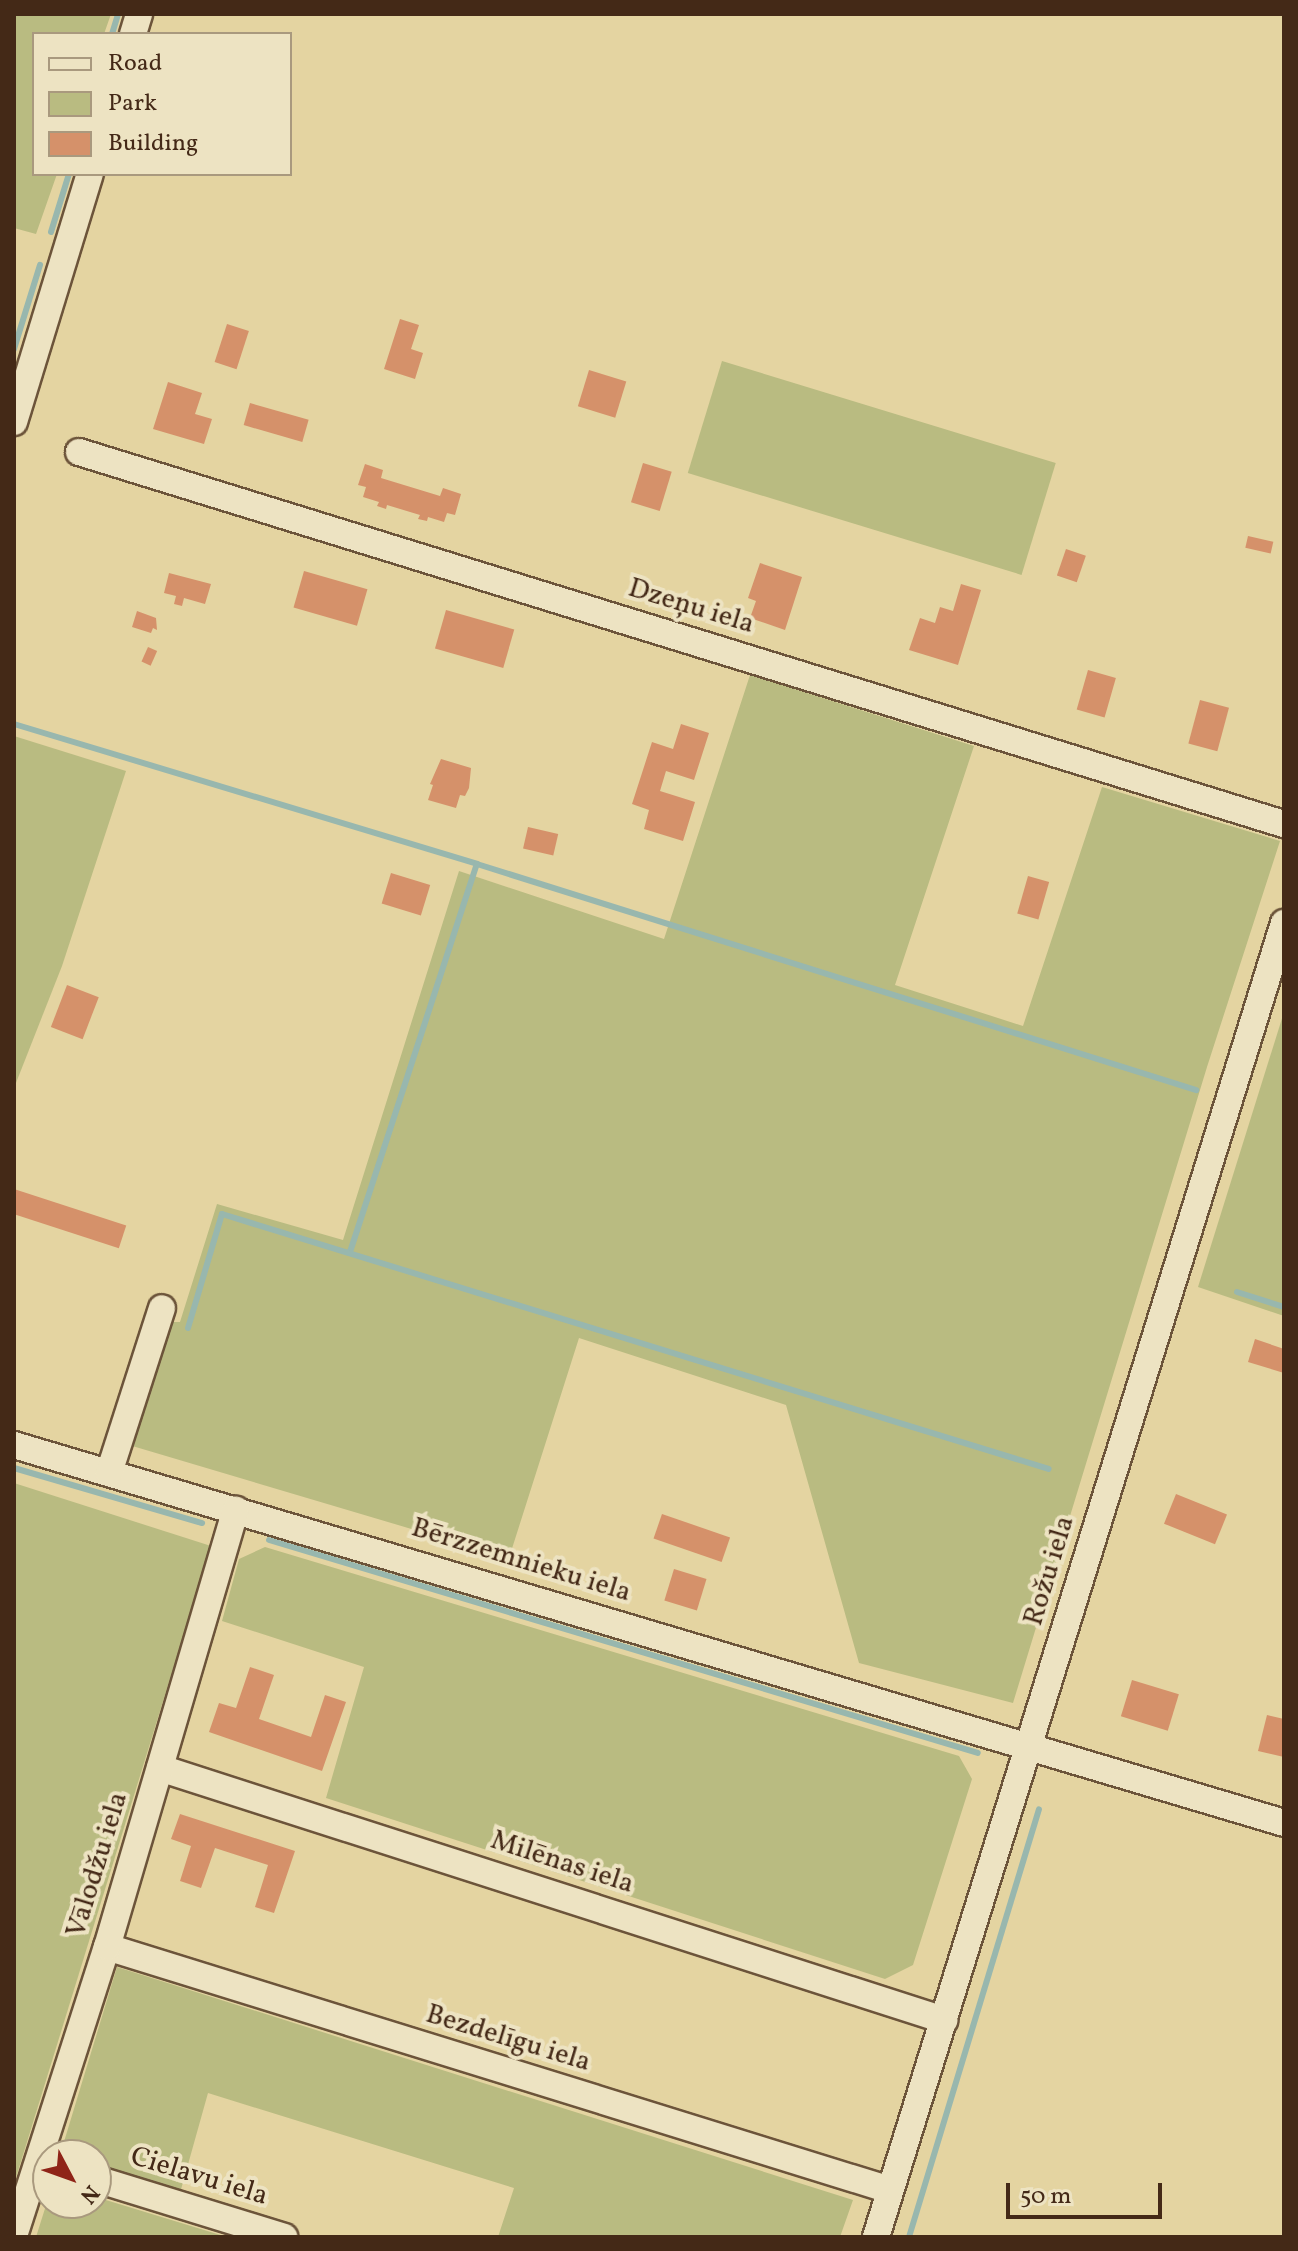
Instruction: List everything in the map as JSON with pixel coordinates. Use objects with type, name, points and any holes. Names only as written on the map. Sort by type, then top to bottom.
[{"type":"street","points":[[14,422],[89,176]]},
{"type":"street","name":"Dzeņu iela","points":[[79,452],[1284,824]]},
{"type":"street","name":"Rožu iela","points":[[876,2237],[944,2020],[1019,1743],[1284,923]]},
{"type":"street","points":[[109,1473],[162,1308]]},
{"type":"street","name":"Bērzzemnieku iela","points":[[14,1445],[1284,1823]]},
{"type":"street","name":"Vālodžu iela","points":[[50,2139],[236,1510]]},
{"type":"street","name":"Milēnas iela","points":[[160,1768],[944,2020]]},
{"type":"street","name":"Bezdelīgu iela","points":[[107,1947],[890,2190]]},
{"type":"street","name":"Cielavu iela","points":[[112,2184],[284,2237]]},
{"type":"street","name":"Vālodžu iela","points":[[14,2236],[32,2190]]},
{"type":"green space","points":[[14,14],[111,14],[105,32],[32,32],[32,176],[56,176],[36,234],[14,228]]},
{"type":"green space","points":[[722,361],[1056,463],[1022,575],[688,473]]},
{"type":"green space","points":[[750,675],[974,746],[895,985],[1023,1026],[1102,787],[1280,841],[1207,1067],[1013,1703],[859,1663],[786,1405],[579,1338],[509,1558],[129,1445],[169,1322],[180,1322],[217,1204],[343,1240],[459,871],[664,939]]},
{"type":"green space","points":[[14,736],[126,771],[62,966],[14,1088]]},
{"type":"green space","points":[[1284,1012],[1284,1316],[1198,1287]]},
{"type":"green space","points":[[14,1483],[211,1546],[14,2184]]},
{"type":"green space","points":[[265,1547],[959,1756],[972,1779],[913,1965],[885,1979],[326,1798],[364,1667],[222,1621],[239,1559]]},
{"type":"green space","points":[[117,1967],[853,2200],[840,2237],[498,2237],[514,2188],[208,2093],[180,2193],[112,2171],[112,2139],[65,2139]]},
{"type":"green space","points":[[112,2202],[227,2237],[36,2237],[42,2219],[112,2219]]},
{"type":"building","points":[[400,319],[419,325],[411,349],[423,353],[415,379],[384,369]]},
{"type":"building","points":[[227,324],[249,331],[237,369],[215,362]]},
{"type":"building","points":[[589,370],[626,381],[615,418],[578,406]]},
{"type":"building","points":[[168,382],[202,393],[195,414],[212,419],[204,444],[153,429]]},
{"type":"building","points":[[250,403],[309,420],[302,442],[244,425]]},
{"type":"building","points":[[643,463],[672,472],[660,511],[631,502]]},
{"type":"building","points":[[365,464],[383,470],[381,478],[440,496],[443,488],[461,494],[455,515],[447,513],[444,522],[428,517],[427,521],[418,519],[420,515],[387,505],[386,509],[377,506],[379,502],[363,497],[366,487],[358,485]]},
{"type":"building","points":[[1248,536],[1273,542],[1271,554],[1245,548]]},
{"type":"building","points":[[1066,549],[1086,556],[1077,582],[1057,575]]},
{"type":"building","points":[[760,563],[802,577],[785,630],[750,618],[756,601],[748,598]]},
{"type":"building","points":[[304,571],[367,589],[357,626],[294,608]]},
{"type":"building","points":[[169,573],[211,584],[205,604],[184,598],[182,606],[174,604],[176,596],[164,593]]},
{"type":"building","points":[[961,584],[981,590],[958,665],[909,650],[920,618],[935,623],[940,607],[953,611]]},
{"type":"building","points":[[446,610],[514,630],[503,668],[435,648]]},
{"type":"building","points":[[137,611],[156,618],[157,630],[153,628],[151,633],[132,627]]},
{"type":"building","points":[[148,647],[157,651],[151,666],[141,662]]},
{"type":"building","points":[[1088,670],[1116,678],[1105,717],[1077,709]]},
{"type":"building","points":[[1200,700],[1229,708],[1217,751],[1188,743]]},
{"type":"building","points":[[681,724],[709,733],[694,780],[666,771],[660,791],[695,802],[683,841],[644,829],[649,810],[632,804],[652,742],[673,749]]},
{"type":"building","points":[[441,759],[471,768],[469,788],[465,796],[460,795],[456,808],[428,800],[433,785],[430,784]]},
{"type":"building","points":[[528,827],[558,834],[553,855],[523,848]]},
{"type":"building","points":[[391,873],[430,885],[421,916],[382,904]]},
{"type":"building","points":[[1028,876],[1049,882],[1038,920],[1017,913]]},
{"type":"building","points":[[67,985],[99,997],[83,1039],[51,1027]]},
{"type":"building","points":[[14,1189],[126,1225],[119,1248],[14,1214]]},
{"type":"building","points":[[1255,1339],[1284,1349],[1284,1373],[1248,1362]]},
{"type":"building","points":[[1176,1494],[1227,1515],[1215,1544],[1164,1524]]},
{"type":"building","points":[[662,1514],[730,1537],[722,1562],[654,1539]]},
{"type":"building","points":[[674,1569],[707,1579],[697,1610],[664,1601]]},
{"type":"building","points":[[250,1667],[274,1675],[259,1719],[311,1737],[325,1695],[346,1702],[322,1771],[209,1732],[219,1703],[236,1708]]},
{"type":"building","points":[[1132,1680],[1179,1694],[1168,1731],[1121,1716]]},
{"type":"building","points":[[1267,1715],[1284,1719],[1284,1757],[1258,1751]]},
{"type":"building","points":[[180,1814],[295,1851],[274,1913],[255,1907],[268,1865],[215,1848],[201,1888],[180,1881],[191,1846],[171,1839]]},
{"type":"waterway","points":[[113,32],[118,14]]},
{"type":"waterway","points":[[51,232],[68,176]]},
{"type":"waterway","points":[[14,349],[40,265]]},
{"type":"waterway","points":[[14,724],[477,864],[1196,1090]]},
{"type":"waterway","points":[[350,1252],[477,864]]},
{"type":"waterway","points":[[188,1328],[222,1214],[1049,1469]]},
{"type":"waterway","points":[[1237,1292],[1284,1307]]},
{"type":"waterway","points":[[14,1468],[202,1523]]},
{"type":"waterway","points":[[269,1540],[978,1753]]},
{"type":"waterway","points":[[909,2237],[1039,1809]]}]
